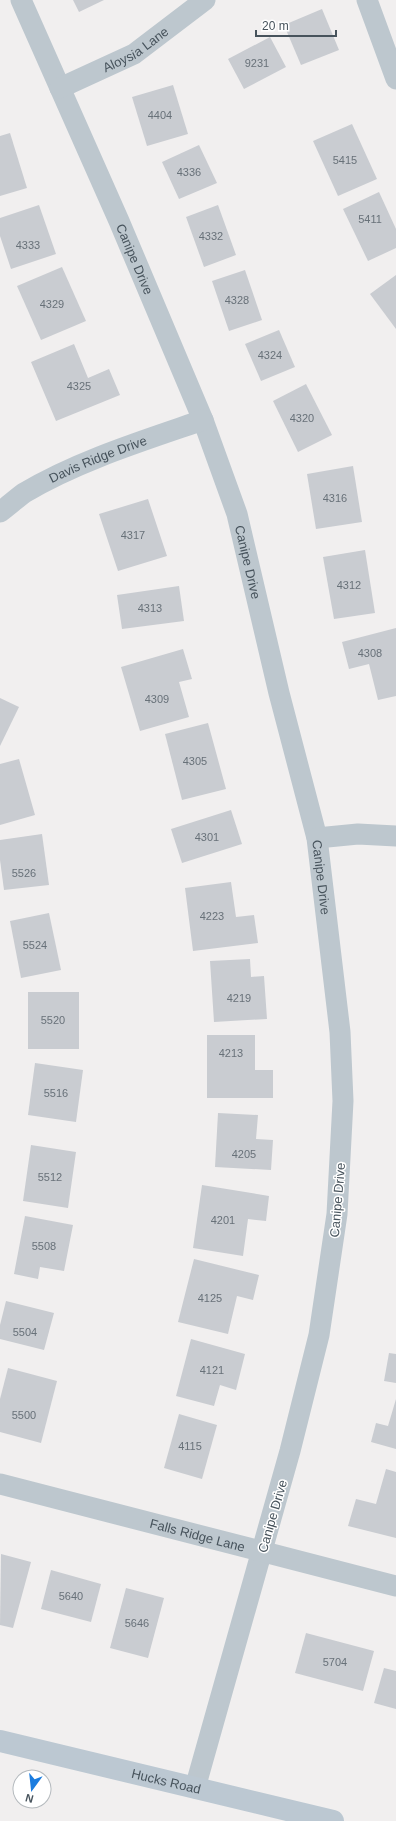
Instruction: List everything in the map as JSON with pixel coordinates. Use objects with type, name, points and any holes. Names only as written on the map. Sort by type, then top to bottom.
[{"type":"main road","name":"Hucks Road","points":[[0,1742],[333,1821]]},
{"type":"street","name":"Canipe Drive","points":[[21,0],[119,221],[203,420],[237,514],[279,693],[317,838],[340,1032],[343,1101],[337,1214],[319,1336],[290,1451],[195,1788]]},
{"type":"street","name":"Aloysia Lane","points":[[60,88],[134,54],[205,0]]},
{"type":"street","points":[[367,0],[396,79]]},
{"type":"street","name":"Davis Ridge Drive","points":[[0,512],[24,493],[73,468],[147,439],[203,420]]},
{"type":"street","points":[[317,838],[358,834],[396,836]]},
{"type":"street","name":"Falls Ridge Lane","points":[[0,1484],[396,1586]]},
{"type":"building","points":[[73,0],[104,0],[79,12]]},
{"type":"building","points":[[322,9],[339,50],[301,65],[284,25]]},
{"type":"building","points":[[270,37],[286,67],[244,89],[228,59]]},
{"type":"building","points":[[173,85],[188,134],[147,146],[132,97]]},
{"type":"building","points":[[352,124],[377,179],[338,196],[313,141]]},
{"type":"building","points":[[10,133],[27,188],[0,196],[0,136]]},
{"type":"building","points":[[199,145],[217,183],[179,199],[162,162]]},
{"type":"building","points":[[379,192],[396,229],[396,248],[368,261],[343,209]]},
{"type":"building","points":[[39,205],[56,254],[11,269],[0,236],[0,218]]},
{"type":"building","points":[[218,205],[236,255],[204,267],[186,217]]},
{"type":"building","points":[[62,267],[86,321],[41,340],[17,286]]},
{"type":"building","points":[[245,270],[262,320],[229,331],[212,281]]},
{"type":"building","points":[[396,275],[396,329],[370,294]]},
{"type":"building","points":[[279,330],[295,367],[261,381],[245,344]]},
{"type":"building","points":[[74,344],[88,378],[109,369],[120,395],[56,421],[31,362]]},
{"type":"building","points":[[306,384],[332,435],[298,452],[273,401]]},
{"type":"building","points":[[353,466],[362,522],[316,529],[307,474]]},
{"type":"building","points":[[148,499],[167,556],[118,571],[99,514]]},
{"type":"building","points":[[365,550],[375,613],[334,619],[323,557]]},
{"type":"building","points":[[179,586],[184,621],[122,629],[117,595]]},
{"type":"building","points":[[396,628],[396,696],[378,700],[369,664],[349,669],[342,642]]},
{"type":"building","points":[[183,649],[192,679],[179,682],[189,717],[140,731],[121,667]]},
{"type":"building","points":[[0,698],[19,707],[0,746]]},
{"type":"building","points":[[208,723],[226,789],[182,800],[165,734]]},
{"type":"building","points":[[19,759],[35,815],[0,825],[0,764]]},
{"type":"building","points":[[231,810],[242,844],[182,863],[171,829]]},
{"type":"building","points":[[42,834],[49,885],[4,890],[0,860],[0,840]]},
{"type":"building","points":[[231,882],[236,917],[254,915],[258,943],[193,951],[185,888]]},
{"type":"building","points":[[49,913],[61,970],[21,978],[10,921]]},
{"type":"building","points":[[250,959],[251,977],[264,976],[267,1019],[214,1022],[210,961]]},
{"type":"building","points":[[28,992],[79,992],[79,1049],[28,1049]]},
{"type":"building","points":[[207,1035],[255,1035],[255,1070],[273,1070],[273,1098],[207,1098]]},
{"type":"building","points":[[35,1063],[83,1070],[76,1122],[28,1115]]},
{"type":"building","points":[[218,1113],[258,1115],[256,1139],[273,1140],[271,1170],[215,1167]]},
{"type":"building","points":[[31,1145],[76,1152],[68,1208],[23,1201]]},
{"type":"building","points":[[202,1185],[269,1196],[266,1221],[248,1219],[243,1256],[193,1248]]},
{"type":"building","points":[[25,1216],[73,1225],[64,1271],[40,1267],[38,1279],[14,1274]]},
{"type":"building","points":[[194,1259],[259,1275],[253,1300],[237,1296],[228,1334],[178,1322]]},
{"type":"building","points":[[6,1301],[54,1313],[44,1350],[0,1339],[0,1325]]},
{"type":"building","points":[[191,1339],[245,1354],[236,1390],[220,1385],[214,1406],[176,1396]]},
{"type":"building","points":[[389,1353],[396,1354],[396,1383],[384,1381]]},
{"type":"building","points":[[8,1368],[57,1381],[41,1443],[0,1432],[0,1399]]},
{"type":"building","points":[[396,1399],[396,1449],[371,1442],[376,1423],[388,1426]]},
{"type":"building","points":[[179,1414],[217,1425],[202,1479],[164,1468]]},
{"type":"building","points":[[386,1469],[396,1472],[396,1538],[348,1526],[356,1499],[376,1504]]},
{"type":"building","points":[[1,1554],[31,1562],[13,1628],[0,1625]]},
{"type":"building","points":[[51,1570],[101,1584],[91,1622],[41,1609]]},
{"type":"building","points":[[126,1588],[164,1598],[148,1658],[110,1648]]},
{"type":"building","points":[[306,1633],[374,1651],[363,1691],[295,1673]]},
{"type":"building","points":[[384,1668],[396,1671],[396,1709],[374,1703]]}]
